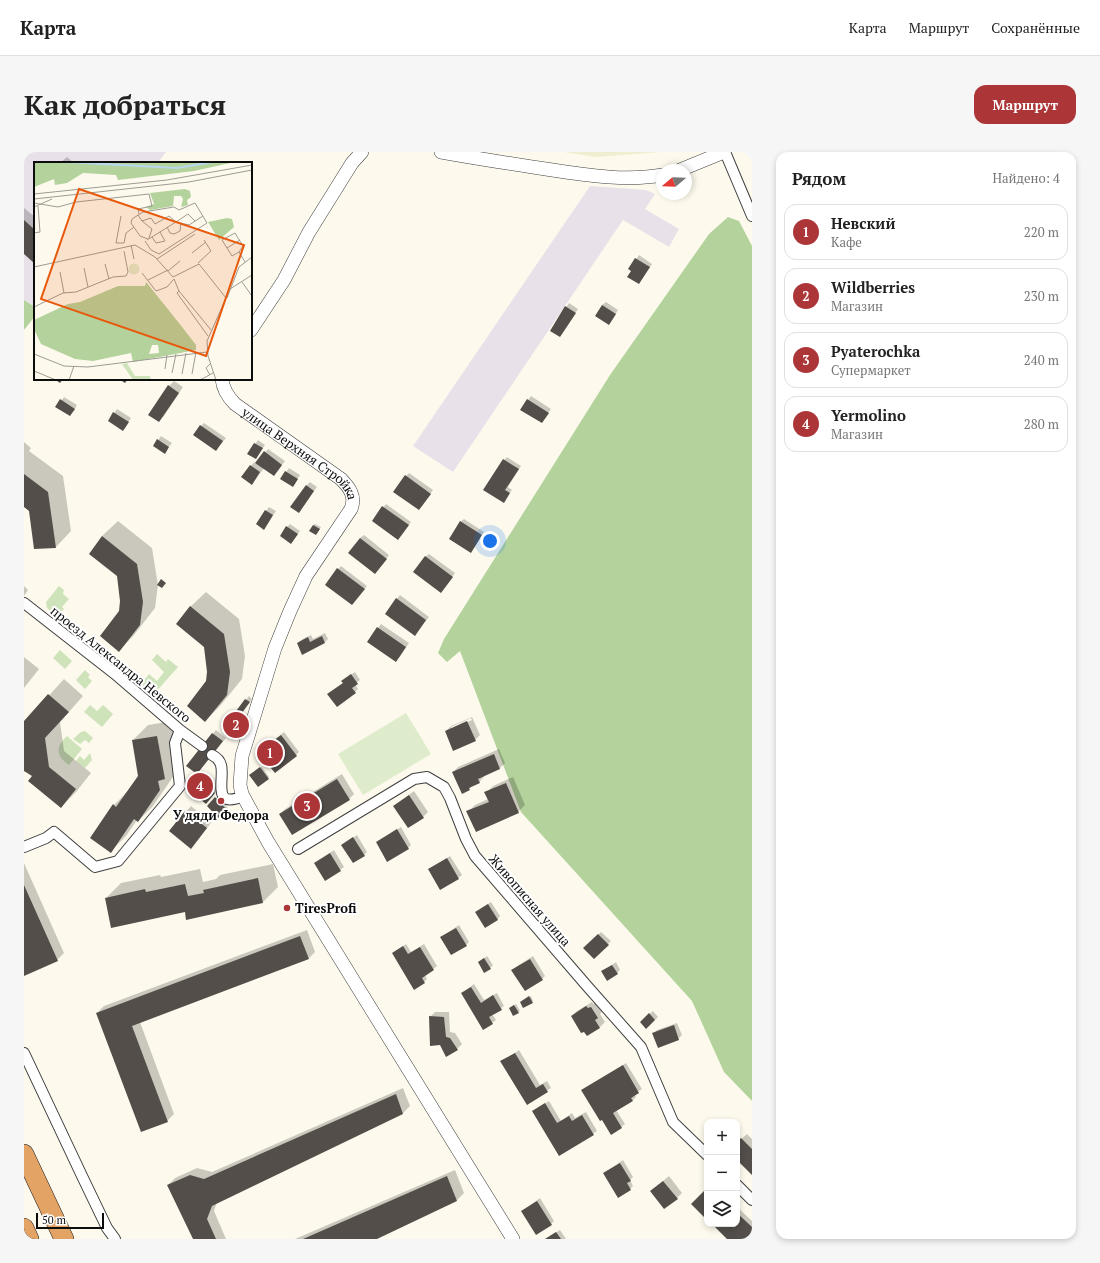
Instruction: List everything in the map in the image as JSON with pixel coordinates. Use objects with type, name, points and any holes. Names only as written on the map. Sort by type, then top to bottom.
[{"type":"highway","points":[[24,1154],[64,1239]]},
{"type":"highway","points":[[24,1228],[29,1239]]},
{"type":"street","points":[[252,328],[284,280],[310,232],[352,163],[362,152]]},
{"type":"street","points":[[441,152],[519,165],[620,178],[656,176]]},
{"type":"street","points":[[692,165],[724,152],[752,216]]},
{"type":"street","name":"улица Верхняя Стройка","points":[[222,380],[222,384],[228,398],[341,479],[347,485],[353,496],[351,509],[306,576],[275,648],[242,756],[240,785],[243,796],[268,842],[513,1239]]},
{"type":"street","name":"проезд Александра Невского","points":[[24,603],[115,674],[180,730],[202,746]]},
{"type":"street","points":[[24,847],[46,838],[54,832],[95,867],[118,861],[180,786],[174,743],[180,730]]},
{"type":"street","points":[[212,755],[217,758],[221,764],[222,772],[220,785],[224,796],[228,799],[243,796]]},
{"type":"street","name":"Живописная улица","points":[[298,849],[414,779],[427,777],[444,787],[450,798],[466,839],[475,856],[641,1047],[673,1122],[704,1152]]},
{"type":"street","points":[[24,1053],[107,1228],[115,1239]]},
{"type":"street","points":[[740,1188],[752,1200]]},
{"type":"shaded area","points":[[24,152],[166,152],[159,162],[34,162],[34,306],[24,300]]},
{"type":"shaded area","points":[[564,152],[661,152],[596,157]]},
{"type":"shaded area","points":[[590,186],[646,190],[655,194],[645,209],[679,229],[669,247],[623,220],[453,472],[413,446]]},
{"type":"green space","points":[[728,217],[739,221],[752,246],[752,1101],[724,1072],[692,1001],[521,812],[460,651],[447,662],[438,653],[444,639],[610,375],[709,234]]},
{"type":"green space","points":[[24,300],[34,306],[34,317],[24,330]]},
{"type":"green space","points":[[59,586],[64,590],[63,594],[69,599],[62,607],[64,609],[57,616],[47,608],[46,602]]},
{"type":"green space","points":[[60,650],[72,661],[65,669],[53,658]]},
{"type":"green space","points":[[157,654],[166,662],[168,659],[178,667],[153,695],[141,684],[149,674],[157,681],[164,672],[152,660]]},
{"type":"green space","points":[[85,670],[90,675],[88,677],[92,681],[85,689],[76,680]]},
{"type":"green space","points":[[90,705],[97,711],[103,705],[113,714],[102,727],[84,712]]},
{"type":"green space","points":[[406,713],[431,754],[363,795],[338,754]]},
{"type":"green space","points":[[85,731],[93,738],[89,743],[85,740],[80,744],[73,739],[81,732]]},
{"type":"green space","points":[[67,736],[82,749],[69,765],[59,755],[60,744]]},
{"type":"green space","points":[[90,753],[92,760],[85,768],[76,761],[80,756],[84,760]]},
{"type":"building","points":[[24,220],[34,229],[34,263],[24,254]]},
{"type":"building","points":[[635,258],[650,267],[639,284],[627,277],[631,271],[628,269]]},
{"type":"building","points":[[602,305],[616,314],[609,325],[595,316]]},
{"type":"building","points":[[565,306],[576,313],[560,337],[550,331]]},
{"type":"building","points":[[56,380],[62,380],[60,383]]},
{"type":"building","points":[[120,380],[127,380],[125,383]]},
{"type":"building","points":[[168,385],[179,393],[159,422],[148,415]]},
{"type":"building","points":[[60,399],[75,409],[70,416],[55,407]]},
{"type":"building","points":[[527,399],[549,413],[542,423],[520,410]]},
{"type":"building","points":[[113,412],[129,422],[123,431],[108,421]]},
{"type":"building","points":[[200,425],[223,441],[216,451],[193,435]]},
{"type":"building","points":[[157,439],[169,447],[165,454],[153,446]]},
{"type":"building","points":[[254,443],[263,448],[256,459],[247,454]]},
{"type":"building","points":[[264,451],[282,465],[274,476],[255,463]]},
{"type":"building","points":[[503,459],[519,469],[505,490],[510,493],[504,503],[483,490]]},
{"type":"building","points":[[250,465],[260,472],[252,485],[241,477]]},
{"type":"building","points":[[285,471],[298,479],[293,487],[280,479]]},
{"type":"building","points":[[24,474],[48,492],[56,548],[34,549],[29,511],[24,507]]},
{"type":"building","points":[[405,475],[431,494],[419,510],[393,492]]},
{"type":"building","points":[[306,485],[314,491],[299,513],[290,507]]},
{"type":"building","points":[[382,506],[409,525],[398,540],[372,521]]},
{"type":"building","points":[[265,510],[273,515],[264,530],[256,524]]},
{"type":"building","points":[[460,521],[482,535],[471,553],[449,539]]},
{"type":"building","points":[[313,525],[320,529],[316,535],[309,531]]},
{"type":"building","points":[[286,526],[298,534],[291,544],[280,536]]},
{"type":"building","points":[[102,536],[137,564],[143,602],[140,625],[119,652],[100,636],[119,611],[120,601],[117,576],[89,554]]},
{"type":"building","points":[[360,538],[387,559],[375,574],[348,553]]},
{"type":"building","points":[[425,556],[453,577],[441,593],[413,572]]},
{"type":"building","points":[[337,568],[365,589],[352,605],[325,585]]},
{"type":"building","points":[[161,579],[166,583],[162,588],[157,585]]},
{"type":"building","points":[[396,598],[426,620],[415,636],[385,614]]},
{"type":"building","points":[[190,606],[224,634],[230,672],[227,695],[205,722],[187,706],[206,681],[207,672],[204,647],[176,624]]},
{"type":"building","points":[[377,627],[406,647],[396,662],[367,642]]},
{"type":"building","points":[[322,636],[325,643],[302,655],[297,643],[308,637],[310,642]]},
{"type":"building","points":[[351,674],[358,684],[352,688],[356,693],[337,707],[327,694],[343,683],[341,681]]},
{"type":"building","points":[[48,694],[69,712],[45,738],[49,767],[76,789],[61,808],[28,781],[32,776],[24,771],[24,721]]},
{"type":"building","points":[[245,699],[250,702],[235,722],[241,726],[235,734],[225,726]]},
{"type":"building","points":[[467,721],[476,741],[453,751],[445,731]]},
{"type":"building","points":[[212,733],[223,741],[197,774],[186,766]]},
{"type":"building","points":[[281,735],[297,756],[275,773],[258,752]]},
{"type":"building","points":[[157,736],[165,779],[158,781],[160,790],[138,822],[134,819],[111,853],[90,838],[113,804],[116,807],[138,776],[132,740]]},
{"type":"building","points":[[494,754],[500,769],[478,779],[480,783],[469,788],[470,790],[462,794],[452,772]]},
{"type":"building","points":[[260,767],[269,779],[258,787],[249,775]]},
{"type":"building","points":[[337,779],[350,800],[292,835],[279,814]]},
{"type":"building","points":[[202,781],[215,793],[206,804],[192,792]]},
{"type":"building","points":[[506,783],[519,813],[476,832],[466,811],[489,802],[484,792]]},
{"type":"building","points":[[409,795],[424,818],[408,828],[393,806]]},
{"type":"building","points":[[215,797],[227,810],[218,818],[207,806]]},
{"type":"building","points":[[185,811],[207,828],[191,849],[169,831]]},
{"type":"building","points":[[397,829],[409,849],[387,862],[376,842]]},
{"type":"building","points":[[353,837],[365,856],[353,863],[341,845]]},
{"type":"building","points":[[330,853],[341,871],[325,881],[314,863]]},
{"type":"building","points":[[447,858],[459,879],[440,890],[428,869]]},
{"type":"building","points":[[258,878],[263,903],[186,920],[185,912],[111,928],[105,898],[145,889],[146,892],[185,884],[188,896],[204,893],[203,890]]},
{"type":"building","points":[[24,885],[58,961],[24,976]]},
{"type":"building","points":[[488,904],[498,920],[485,928],[475,912]]},
{"type":"building","points":[[456,928],[467,946],[451,955],[440,937]]},
{"type":"building","points":[[598,934],[609,945],[594,959],[583,948]]},
{"type":"building","points":[[300,936],[309,959],[132,1026],[168,1122],[141,1132],[96,1013]]},
{"type":"building","points":[[403,946],[408,954],[420,947],[434,970],[422,978],[425,983],[414,990],[392,953]]},
{"type":"building","points":[[484,958],[491,969],[484,973],[478,962]]},
{"type":"building","points":[[530,959],[543,980],[525,991],[511,970]]},
{"type":"building","points":[[612,965],[618,974],[607,981],[601,971]]},
{"type":"building","points":[[471,987],[481,1003],[493,995],[502,1010],[489,1017],[493,1024],[483,1030],[461,993]]},
{"type":"building","points":[[529,996],[533,1003],[523,1008],[520,1002]]},
{"type":"building","points":[[514,1005],[519,1013],[513,1016],[509,1008]]},
{"type":"building","points":[[586,1006],[588,1008],[591,1007],[598,1018],[595,1020],[600,1028],[587,1036],[584,1032],[581,1033],[571,1016]]},
{"type":"building","points":[[649,1013],[655,1020],[646,1029],[640,1022]]},
{"type":"building","points":[[429,1016],[444,1017],[446,1037],[450,1038],[458,1050],[446,1057],[440,1045],[430,1046]]},
{"type":"building","points":[[674,1025],[679,1040],[658,1048],[652,1033]]},
{"type":"building","points":[[515,1053],[536,1088],[543,1084],[548,1092],[527,1105],[500,1061]]},
{"type":"building","points":[[623,1065],[639,1093],[631,1098],[633,1101],[613,1113],[622,1128],[611,1135],[602,1120],[600,1121],[581,1090]]},
{"type":"building","points":[[396,1094],[403,1114],[212,1206],[207,1219],[216,1239],[193,1239],[167,1185],[190,1175],[204,1179]]},
{"type":"building","points":[[545,1103],[557,1123],[569,1116],[572,1121],[582,1115],[594,1135],[559,1156],[532,1111]]},
{"type":"building","points":[[741,1138],[752,1149],[752,1175],[740,1163]]},
{"type":"building","points":[[620,1163],[631,1181],[627,1183],[631,1190],[618,1198],[603,1173]]},
{"type":"building","points":[[447,1176],[457,1201],[377,1239],[303,1239]]},
{"type":"building","points":[[663,1181],[678,1199],[664,1209],[650,1191]]},
{"type":"building","points":[[704,1191],[704,1217],[691,1204]]},
{"type":"building","points":[[537,1201],[552,1225],[536,1235],[521,1211]]},
{"type":"building","points":[[740,1216],[752,1227],[752,1239],[727,1239],[715,1227],[740,1227]]},
{"type":"building","points":[[556,1232],[561,1239],[545,1239]]},
{"type":"place","name":"Wildberries","points":[[236,725]]},
{"type":"place","name":"Невский","points":[[270,753]]},
{"type":"place","name":"Yermolino","points":[[200,786]]},
{"type":"place","name":"У дяди Федора","points":[[221,801]]},
{"type":"place","name":"Pyaterochka","points":[[307,806]]},
{"type":"place","name":"TiresProfi","points":[[287,908]]}]
